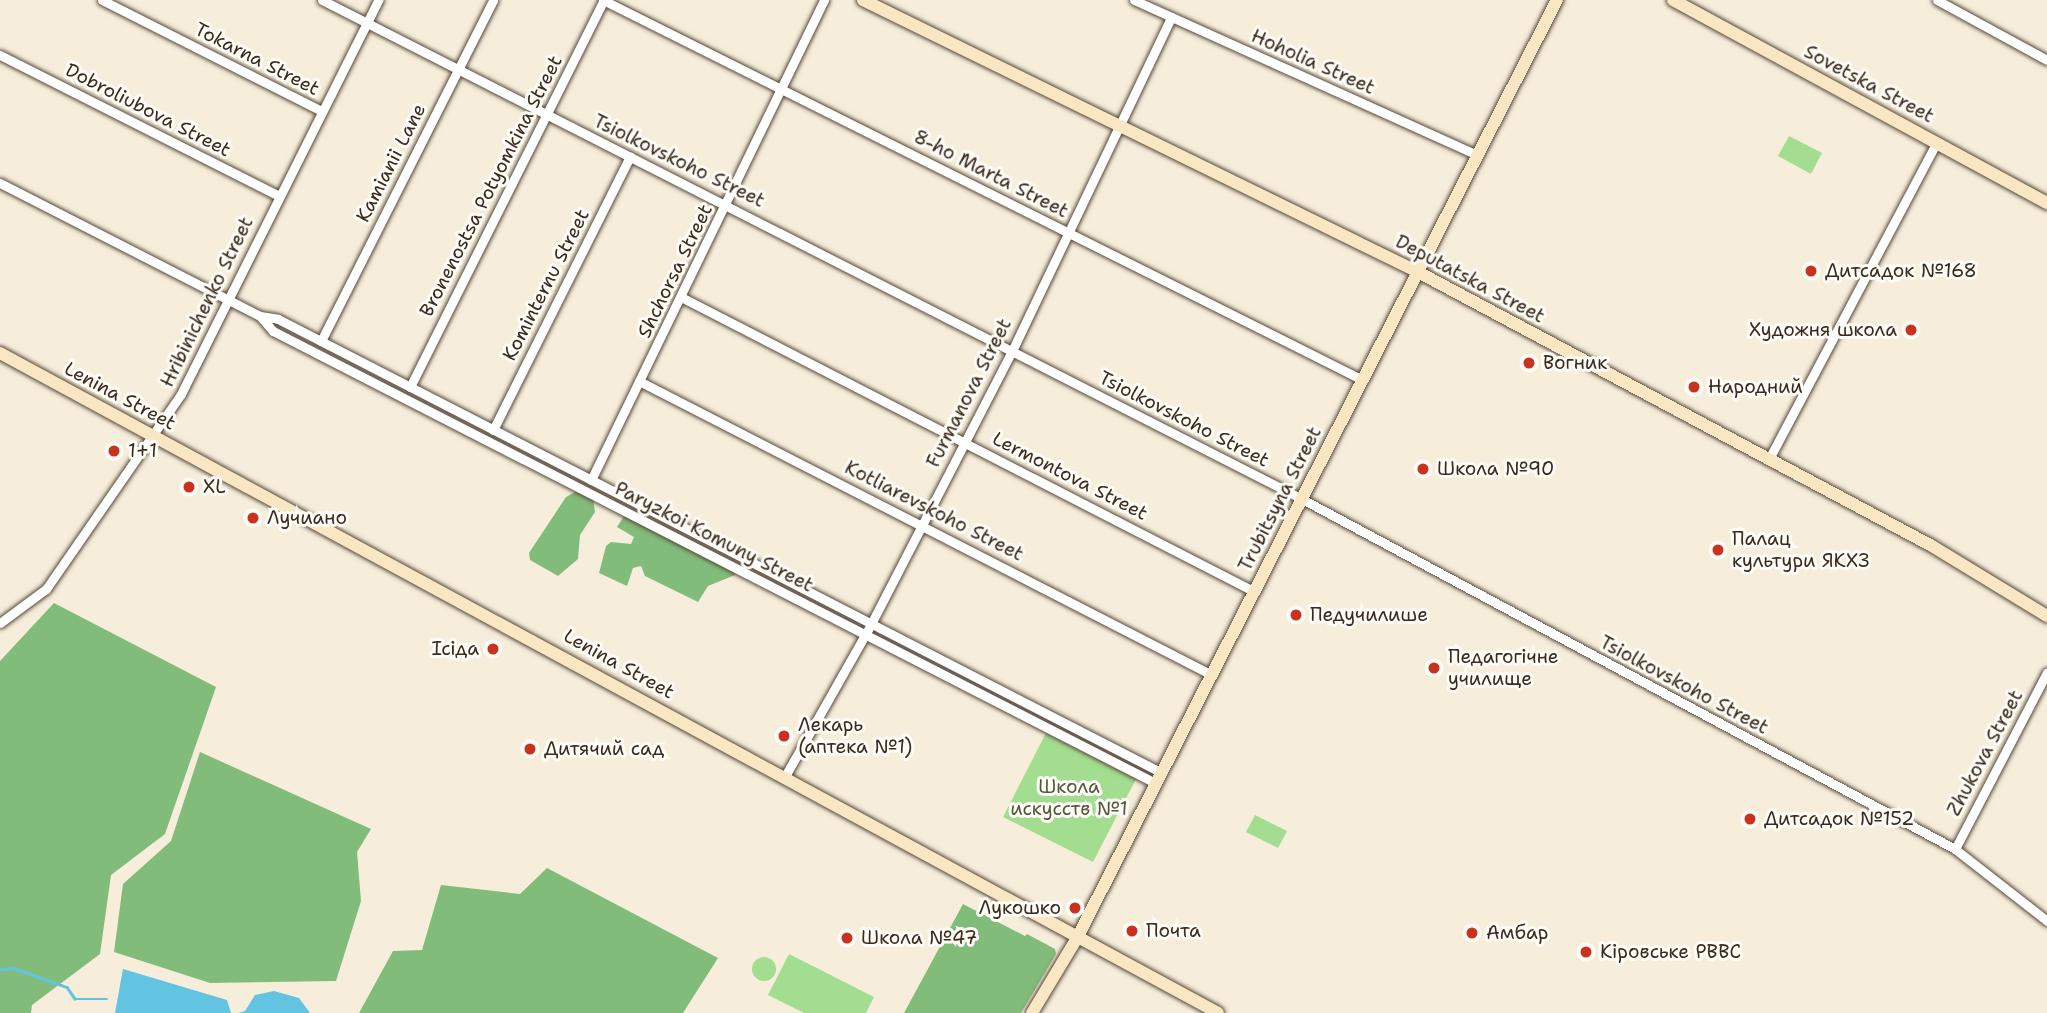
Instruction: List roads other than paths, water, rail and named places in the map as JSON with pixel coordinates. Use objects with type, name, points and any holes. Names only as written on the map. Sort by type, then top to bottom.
[{"type":"street","name":"Tokarna Street","points":[[102,0],[322,111]]},
{"type":"street","name":"Tsiolkovskoho Street","points":[[322,0],[727,203],[1302,499],[1955,849],[2047,921]]},
{"type":"street","name":"Hribinichenko Street","points":[[0,622],[46,589],[155,437],[181,394],[226,299],[378,0]]},
{"type":"street","name":"Kamianii Lane","points":[[321,341],[493,0]]},
{"type":"street","name":"8-ho Marta Street","points":[[604,0],[1363,380]]},
{"type":"street","name":"Bronenostsa Potyomkina Street","points":[[410,387],[604,0]]},
{"type":"street","name":"Shchorsa Street","points":[[591,480],[824,0]]},
{"type":"street","name":"Deputatska Street","points":[[863,0],[1418,272],[1932,546],[2047,616]]},
{"type":"street","name":"Hoholia Street","points":[[1134,0],[1477,155]]},
{"type":"street","name":"Trubitsyna Street","points":[[1032,1013],[1077,938],[1160,779],[1556,0]]},
{"type":"street","name":"Sovetska Street","points":[[1673,0],[2047,202]]},
{"type":"street","points":[[1937,0],[2047,60]]},
{"type":"street","name":"Furmanova Street","points":[[784,778],[871,624],[1012,351],[1122,126],[1171,17]]},
{"type":"street","name":"Dobroliubova Street","points":[[0,55],[279,196]]},
{"type":"street","points":[[1769,459],[1936,142]]},
{"type":"street","name":"Kominternu Street","points":[[493,430],[630,156]]},
{"type":"street","name":"Paryzkoi Komuny Street","points":[[0,183],[260,316],[278,319],[321,341],[871,624],[1160,779]]},
{"type":"street","name":"Lermontova Street","points":[[681,297],[1255,592]]},
{"type":"street","name":"Paryzkoi Komuny Street","points":[[260,316],[273,331],[864,634],[1160,779]]},
{"type":"street","name":"Lenina Street","points":[[0,353],[1218,1013]]},
{"type":"street","name":"Kotliarevskoho Street","points":[[639,381],[1212,675]]},
{"type":"street","name":"Zhukova Street","points":[[1955,849],[2047,672]]},
{"type":"water","points":[[123,969],[227,1000],[231,1013],[115,1013]]},
{"type":"water","points":[[274,991],[299,998],[310,1013],[238,1013],[245,1011],[255,995]]},
{"type":"waterway","points":[[0,969],[13,968],[67,987],[75,999],[107,999]]},
{"type":"place","name":"Дитсадок №168","points":[[1811,271]]},
{"type":"place","name":"Художня школа","points":[[1911,330]]},
{"type":"place","name":"Вогник","points":[[1529,363]]},
{"type":"place","name":"Народний","points":[[1694,387]]},
{"type":"place","name":"1+1","points":[[114,451]]},
{"type":"place","name":"Школа №90","points":[[1423,469]]},
{"type":"place","name":"XL","points":[[189,487]]},
{"type":"place","name":"Лучиано","points":[[253,518]]},
{"type":"place","name":"Палац культури ЯКХЗ","points":[[1718,550]]},
{"type":"place","name":"Педучилише","points":[[1296,615]]},
{"type":"place","name":"Ісіда","points":[[493,649]]},
{"type":"place","name":"Педагогічне училище","points":[[1434,668]]},
{"type":"place","name":"Лекарь (аптека №1)","points":[[784,736]]},
{"type":"place","name":"Дитячий сад","points":[[530,749]]},
{"type":"place","name":"Дитсадок №152","points":[[1750,819]]},
{"type":"place","name":"Лукошко","points":[[1075,908]]},
{"type":"place","name":"Почта","points":[[1132,931]]},
{"type":"place","name":"Амбар","points":[[1472,933]]},
{"type":"place","name":"Школа №47","points":[[847,938]]},
{"type":"place","name":"Кіровське РВВС","points":[[1586,952]]},
{"type":"park label","name":"Школа искусств №1","points":[[1069,798]]}]
